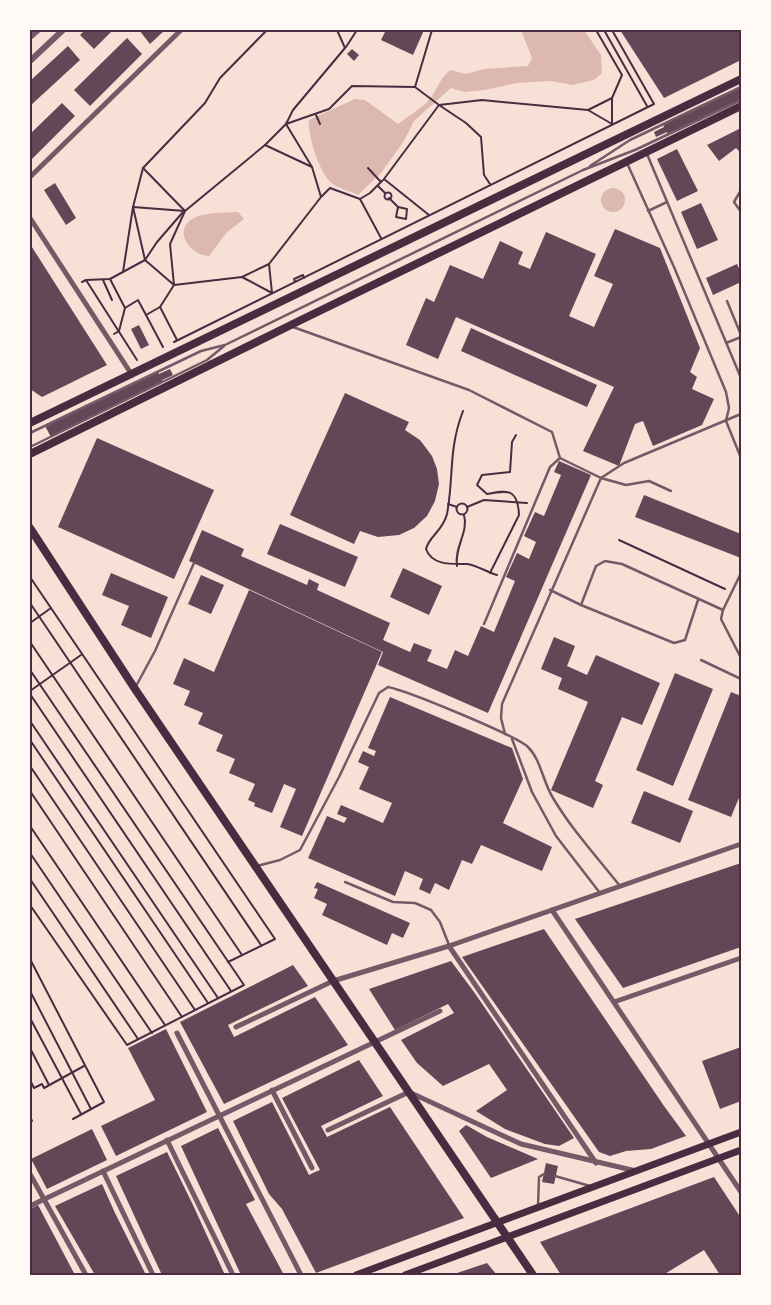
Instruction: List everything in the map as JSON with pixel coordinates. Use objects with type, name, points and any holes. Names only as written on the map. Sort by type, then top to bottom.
[{"type":"main road","points":[[30,423],[741,79]]},
{"type":"main road","points":[[30,454],[289,325],[741,106]]},
{"type":"main road","points":[[30,528],[135,689],[532,1275]]},
{"type":"main road","points":[[356,1275],[498,1224],[741,1132]]},
{"type":"main road","points":[[405,1275],[741,1150]]},
{"type":"street","points":[[30,37],[38,30]]},
{"type":"street","points":[[30,61],[63,30]]},
{"type":"street","points":[[30,177],[181,30]]},
{"type":"street","points":[[30,218],[132,374]]},
{"type":"street","points":[[236,1027],[333,980],[449,946],[741,844]]},
{"type":"street","points":[[552,910],[741,1192]]},
{"type":"street","points":[[449,946],[596,1163]]},
{"type":"street","points":[[614,1002],[741,958]]},
{"type":"street","points":[[30,1206],[440,1011]]},
{"type":"street","points":[[177,1033],[300,1275]]},
{"type":"street","points":[[272,1090],[312,1168]]},
{"type":"street","points":[[328,1130],[409,1092],[521,1144],[596,1163],[638,1171]]},
{"type":"street","points":[[167,1140],[233,1275]]},
{"type":"street","points":[[103,1171],[153,1275]]},
{"type":"street","points":[[30,1174],[86,1275]]},
{"type":"lane","points":[[583,170],[630,140],[741,87]]},
{"type":"lane","points":[[30,433],[201,351],[225,345],[583,170],[635,150],[741,100]]},
{"type":"lane","points":[[646,152],[741,378]]},
{"type":"lane","points":[[627,162],[703,334],[726,392],[729,408],[726,421],[741,458]]},
{"type":"lane","points":[[741,190],[734,202],[741,212]]},
{"type":"lane","points":[[648,211],[668,202]]},
{"type":"lane","points":[[726,343],[741,336],[727,301]]},
{"type":"lane","points":[[289,325],[477,394],[552,432],[560,458],[601,478],[626,484],[649,482],[671,491]]},
{"type":"lane","points":[[30,447],[207,360],[225,345]]},
{"type":"lane","points":[[505,734],[500,718],[502,704],[550,590],[601,478],[624,463],[741,414]]},
{"type":"lane","points":[[484,624],[550,467],[560,458]]},
{"type":"lane","points":[[581,605],[596,566],[605,560],[622,564],[723,610]]},
{"type":"lane","points":[[135,689],[155,651],[194,563]]},
{"type":"lane","points":[[741,573],[723,610],[722,619],[741,658]]},
{"type":"lane","points":[[550,590],[581,605],[674,643],[685,640],[698,600]]},
{"type":"lane","points":[[702,660],[741,679]]},
{"type":"lane","points":[[255,867],[287,857],[300,850],[383,688],[394,688],[505,734],[526,745],[534,754],[551,795],[570,826],[620,886]]},
{"type":"lane","points":[[512,739],[532,792],[556,836],[600,893]]},
{"type":"lane","points":[[345,882],[393,902],[415,903],[431,910],[440,922],[449,946]]},
{"type":"lane","points":[[538,1209],[539,1177],[544,1174]]},
{"type":"lane","points":[[555,1176],[594,1188]]},
{"type":"path","points":[[123,272],[133,207],[143,168],[213,94],[220,78],[267,30]]},
{"type":"path","points":[[336,30],[345,48]]},
{"type":"path","points":[[75,287],[86,280],[110,279],[145,260],[157,242],[185,210],[265,145],[286,124],[305,95],[345,48],[357,30]]},
{"type":"path","points":[[415,86],[432,30]]},
{"type":"path","points":[[596,30],[622,75],[612,98],[612,124]]},
{"type":"path","points":[[604,30],[647,107]]},
{"type":"path","points":[[125,308],[138,300],[163,347],[654,104],[612,30]]},
{"type":"path","points":[[286,124],[329,109],[352,86],[415,86],[466,123],[481,137],[484,175],[491,185]]},
{"type":"path","points":[[588,110],[612,98]]},
{"type":"path","points":[[360,199],[378,186],[384,179],[439,105],[482,100],[588,110],[612,124]]},
{"type":"path","points":[[316,115],[320,124]]},
{"type":"path","points":[[286,124],[312,167],[321,197]]},
{"type":"path","points":[[265,145],[312,167]]},
{"type":"path","points":[[143,168],[185,210]]},
{"type":"path","points":[[368,168],[381,182]]},
{"type":"path","points":[[384,179],[429,215]]},
{"type":"path","points":[[378,186],[385,193],[390,194],[389,198]]},
{"type":"path","points":[[133,207],[145,260],[174,285],[242,277],[269,264],[330,188],[360,199],[381,239]]},
{"type":"path","points":[[385,193],[385,198],[389,198],[398,207],[407,209],[406,219],[409,225]]},
{"type":"path","points":[[133,207],[185,210]]},
{"type":"path","points":[[398,207],[396,217],[406,219]]},
{"type":"path","points":[[146,315],[160,307],[174,285],[170,244],[185,210]]},
{"type":"path","points":[[269,264],[272,293]]},
{"type":"path","points":[[295,282],[294,279],[302,275]]},
{"type":"path","points":[[242,277],[272,293]]},
{"type":"path","points":[[102,279],[112,300]]},
{"type":"path","points":[[110,279],[125,308],[119,332]]},
{"type":"path","points":[[86,280],[137,360],[126,366]]},
{"type":"path","points":[[160,307],[177,340]]},
{"type":"path","points":[[108,337],[119,332]]},
{"type":"path","points":[[463,411],[451,455],[448,504],[444,526],[429,541],[426,549],[430,556],[457,566],[467,564],[504,577]]},
{"type":"path","points":[[490,573],[519,515],[516,502],[507,490],[487,494],[477,485],[482,475],[510,472],[512,442],[516,435]]},
{"type":"path","points":[[448,504],[457,506],[461,504],[467,507],[484,500],[534,504]]},
{"type":"path","points":[[457,506],[457,512],[464,515]]},
{"type":"path","points":[[457,566],[456,551],[465,525],[464,515],[467,512],[467,507]]},
{"type":"path","points":[[619,540],[732,592]]},
{"type":"path","points":[[30,577],[275,939],[228,962]]},
{"type":"path","points":[[30,603],[262,946]]},
{"type":"path","points":[[30,623],[51,608]]},
{"type":"path","points":[[30,642],[242,955]]},
{"type":"path","points":[[82,655],[30,692],[232,991]]},
{"type":"path","points":[[30,670],[244,985],[127,1045],[30,905]]},
{"type":"path","points":[[30,721],[218,998]]},
{"type":"path","points":[[30,740],[208,1003]]},
{"type":"path","points":[[30,766],[196,1010]]},
{"type":"path","points":[[30,792],[182,1017]]},
{"type":"path","points":[[30,826],[165,1026]]},
{"type":"path","points":[[30,853],[152,1032]]},
{"type":"path","points":[[30,879],[139,1039]]},
{"type":"path","points":[[30,959],[104,1102],[73,1119]]},
{"type":"path","points":[[30,991],[91,1109]]},
{"type":"path","points":[[30,1018],[81,1114]]},
{"type":"path","points":[[30,1048],[49,1085]]},
{"type":"path","points":[[30,1080],[34,1088],[42,1084],[44,1088],[85,1066]]},
{"type":"path","points":[[30,1116],[32,1121]]},
{"type":"shaded area","points":[[521,30],[584,30],[601,55],[602,73],[594,80],[573,85],[551,81],[517,83],[485,90],[464,92],[451,88],[414,121],[404,141],[381,173],[358,195],[336,186],[328,180],[315,154],[310,135],[309,120],[355,99],[365,100],[398,124],[427,102],[444,76],[451,70],[466,74],[484,69],[528,66],[532,58]]},
{"type":"shaded area","points":[[613,188],[618,189],[624,195],[624,205],[618,211],[613,212],[608,211],[602,205],[601,200],[602,195],[608,189]]},
{"type":"shaded area","points":[[238,212],[244,219],[227,232],[209,256],[196,252],[191,248],[184,236],[184,230],[186,224],[192,219],[208,214]]},
{"type":"building","points":[[85,30],[113,30],[94,49],[80,35]]},
{"type":"building","points":[[139,30],[165,30],[150,44]]},
{"type":"building","points":[[386,30],[424,30],[413,55],[381,40]]},
{"type":"building","points":[[620,30],[741,30],[741,60],[664,98]]},
{"type":"building","points":[[127,38],[142,54],[90,106],[74,90]]},
{"type":"building","points":[[68,46],[80,60],[30,106],[30,81]]},
{"type":"building","points":[[352,49],[359,55],[354,61],[347,54]]},
{"type":"building","points":[[741,87],[741,100],[668,135],[667,132],[656,137],[654,132],[664,127],[663,124]]},
{"type":"building","points":[[62,103],[75,116],[30,161],[30,134]]},
{"type":"building","points":[[741,128],[741,153],[736,148],[719,161],[707,145]]},
{"type":"building","points":[[677,149],[698,191],[677,201],[657,159]]},
{"type":"building","points":[[55,183],[76,218],[66,225],[44,190]]},
{"type":"building","points":[[701,203],[718,240],[697,249],[681,212]]},
{"type":"building","points":[[615,229],[660,248],[700,348],[690,372],[697,377],[692,389],[714,399],[702,425],[653,446],[643,421],[635,424],[619,466],[583,451],[614,387],[456,317],[438,359],[406,345],[426,298],[434,302],[450,265],[483,279],[500,241],[523,252],[518,264],[530,269],[546,232],[596,254],[569,316],[594,327],[613,284],[594,276]]},
{"type":"building","points":[[30,244],[107,365],[42,397],[30,389]]},
{"type":"building","points":[[737,264],[741,273],[741,282],[713,295],[706,278]]},
{"type":"building","points":[[139,325],[149,345],[141,349],[131,329]]},
{"type":"building","points":[[471,328],[597,385],[587,407],[461,351]]},
{"type":"building","points":[[170,369],[173,375],[162,380],[163,382],[51,437],[45,426],[158,372],[159,374]]},
{"type":"building","points":[[345,393],[409,422],[405,430],[420,440],[432,456],[437,469],[439,484],[435,501],[427,516],[414,528],[399,535],[378,537],[360,531],[354,544],[290,515]]},
{"type":"building","points":[[97,438],[214,490],[174,579],[58,527]]},
{"type":"building","points":[[559,461],[591,475],[488,713],[378,665],[383,652],[189,561],[202,530],[244,549],[241,556],[307,585],[309,579],[319,584],[317,590],[390,623],[383,640],[410,652],[414,643],[432,650],[427,661],[447,669],[455,650],[468,656],[481,626],[494,632],[515,581],[506,577],[517,553],[529,559],[536,542],[524,536],[535,512],[544,516],[561,475],[554,472]]},
{"type":"building","points":[[644,495],[741,534],[741,558],[635,517]]},
{"type":"building","points":[[280,524],[358,557],[345,587],[267,554]]},
{"type":"building","points":[[403,568],[442,586],[429,615],[390,597]]},
{"type":"building","points":[[111,573],[168,597],[151,638],[121,625],[129,606],[102,595]]},
{"type":"building","points":[[201,575],[224,585],[211,614],[188,604]]},
{"type":"building","points":[[249,590],[382,652],[302,836],[280,827],[296,789],[284,784],[272,813],[254,806],[255,803],[248,800],[255,784],[229,773],[235,759],[216,751],[223,735],[198,724],[203,713],[184,705],[190,691],[173,684],[184,658],[214,672]]},
{"type":"building","points":[[554,637],[575,646],[567,666],[587,675],[596,655],[660,683],[642,725],[622,717],[595,781],[603,785],[593,808],[551,790],[588,702],[558,689],[562,678],[541,669]]},
{"type":"building","points":[[675,673],[713,689],[673,786],[636,770]]},
{"type":"building","points":[[731,692],[741,696],[741,793],[731,817],[688,800]]},
{"type":"building","points":[[390,697],[512,748],[523,779],[503,823],[552,847],[542,871],[481,845],[472,864],[462,860],[449,890],[435,883],[430,894],[419,889],[423,879],[405,871],[395,896],[308,858],[327,816],[344,823],[347,818],[337,814],[341,805],[383,823],[392,803],[359,789],[369,767],[358,762],[363,751],[374,756],[376,751],[368,748]]},
{"type":"building","points":[[644,791],[693,811],[680,843],[631,823]]},
{"type":"building","points":[[741,863],[741,947],[623,988],[575,919]]},
{"type":"building","points":[[317,882],[410,923],[403,938],[392,933],[387,945],[322,915],[327,904],[314,898],[318,889],[314,888]]},
{"type":"building","points":[[544,929],[686,1136],[651,1149],[626,1151],[610,1156],[599,1152],[462,957]]},
{"type":"building","points":[[451,961],[574,1138],[559,1146],[545,1144],[505,1129],[476,1111],[507,1090],[489,1064],[443,1086],[417,1063],[401,1040],[454,1013],[448,1004],[395,1030],[369,989]]},
{"type":"building","points":[[293,965],[308,986],[228,1025],[234,1037],[315,997],[348,1045],[224,1104],[180,1022]]},
{"type":"building","points":[[166,1029],[207,1112],[116,1156],[101,1126],[155,1100],[128,1048]]},
{"type":"building","points":[[741,1047],[741,1101],[720,1109],[702,1061]]},
{"type":"building","points":[[359,1060],[383,1096],[321,1126],[327,1137],[390,1107],[464,1218],[316,1273],[282,1209],[269,1194],[233,1121],[272,1102],[309,1175],[320,1170],[282,1098]]},
{"type":"building","points":[[466,1125],[487,1137],[538,1159],[491,1178],[459,1131]]},
{"type":"building","points":[[218,1128],[255,1200],[246,1204],[284,1275],[241,1275],[181,1146]]},
{"type":"building","points":[[92,1129],[107,1160],[47,1189],[31,1159]]},
{"type":"building","points":[[167,1152],[225,1275],[162,1275],[145,1239],[116,1176]]},
{"type":"building","points":[[546,1163],[558,1166],[554,1184],[542,1182]]},
{"type":"building","points":[[714,1177],[741,1218],[741,1275],[720,1275],[704,1250],[663,1275],[561,1275],[540,1242]]},
{"type":"building","points":[[102,1184],[146,1275],[95,1275],[55,1206]]},
{"type":"building","points":[[38,1205],[75,1275],[30,1275],[30,1209]]},
{"type":"building","points":[[487,1263],[497,1275],[451,1275]]}]
